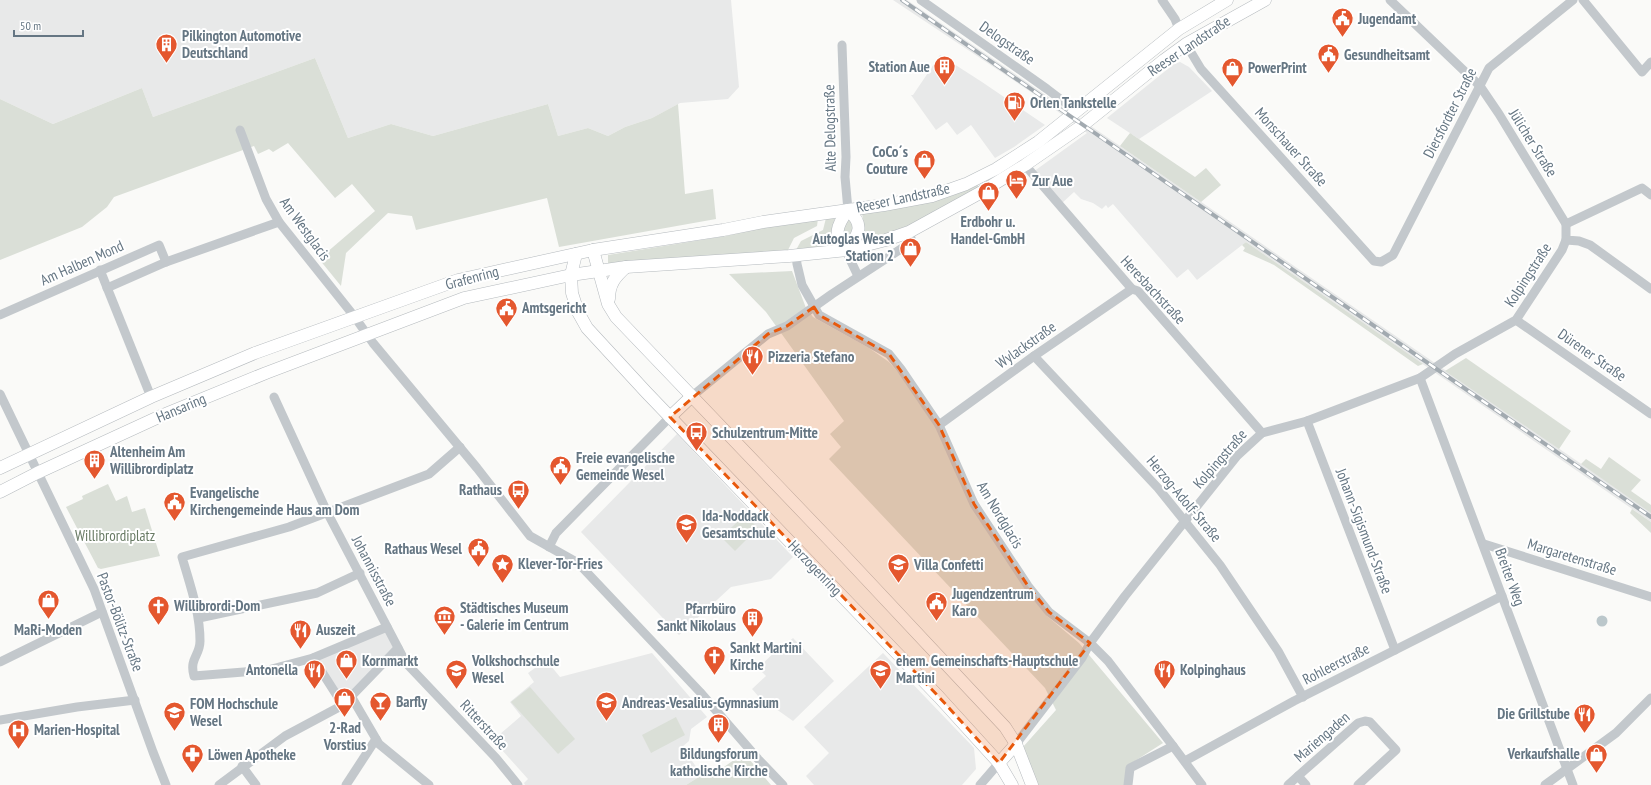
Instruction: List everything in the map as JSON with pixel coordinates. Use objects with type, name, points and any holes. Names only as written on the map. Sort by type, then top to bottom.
[{"type":"main road","name":"Reeser Landstraße","points":[[593,250],[932,196],[966,184],[1011,160],[1038,142],[1179,29],[1228,0]]},
{"type":"main road","name":"Reeser Landstraße","points":[[599,271],[847,250],[886,240],[909,232],[978,194],[1025,165],[1088,121],[1186,44],[1264,0]]},
{"type":"main road","points":[[1179,29],[1186,44]]},
{"type":"main road","points":[[1076,111],[1088,121]]},
{"type":"main road","points":[[848,210],[857,217],[859,231],[856,238],[847,250],[840,243],[838,235],[840,221],[848,210]]},
{"type":"main road","name":"Grafenring","points":[[354,316],[458,280],[593,250]]},
{"type":"main road","name":"Herzogenring","points":[[593,250],[608,304],[616,317],[1005,727],[1016,744],[1032,785]]},
{"type":"main road","name":"Herzogenring","points":[[576,254],[571,275],[572,293],[578,312],[587,328],[670,417],[939,697],[999,763],[1012,785]]},
{"type":"main road","points":[[608,304],[611,283],[616,276],[626,268]]},
{"type":"main road","name":"Grafenring","points":[[367,334],[464,298],[571,275],[599,271]]},
{"type":"main road","name":"Hansaring","points":[[0,468],[151,397],[255,353],[354,316]]},
{"type":"main road","name":"Hansaring","points":[[0,492],[37,473],[163,415],[367,334]]},
{"type":"main road","points":[[670,417],[691,397]]},
{"type":"main road","points":[[999,763],[1016,744]]},
{"type":"street","name":"Delogstraße","points":[[921,0],[1048,89],[1076,111]]},
{"type":"street","points":[[1162,0],[1176,19],[1179,29]]},
{"type":"street","name":"Jülicher Straße","points":[[1390,0],[1480,86],[1499,114],[1566,224]]},
{"type":"street","name":"Diersfordter Straße","points":[[1381,262],[1393,255],[1489,68],[1573,0]]},
{"type":"street","points":[[1583,0],[1642,72],[1651,62]]},
{"type":"street","name":"Monschauer Straße","points":[[1186,44],[1201,69],[1374,262],[1381,262]]},
{"type":"street","name":"Alte Delogstraße","points":[[842,45],[846,149],[845,178],[848,210]]},
{"type":"street","name":"Am Westglacis","points":[[240,130],[266,199],[279,222],[387,360],[530,536],[578,563],[654,643],[783,785]]},
{"type":"street","name":"Heresbachstraße","points":[[1025,165],[1132,289],[1138,291],[1262,433]]},
{"type":"street","points":[[1651,195],[1642,188],[1566,224],[1566,240],[1579,241],[1590,246],[1651,289]]},
{"type":"street","points":[[107,288],[166,262],[279,222]]},
{"type":"street","points":[[691,397],[768,334],[787,326],[858,276],[910,244],[911,238]]},
{"type":"street","name":"Kolpingstraße","points":[[1016,744],[1082,658],[1090,643],[1125,596],[1237,456],[1262,433],[1307,421],[1420,378],[1455,354],[1516,320],[1562,250],[1566,240]]},
{"type":"street","name":"Am Halben Mond","points":[[0,315],[159,245],[166,262]]},
{"type":"street","points":[[847,250],[858,276]]},
{"type":"street","name":"Am Nordglacis","points":[[796,255],[802,285],[818,315],[889,354],[939,425],[974,504],[1028,586],[1049,612],[1090,643],[1108,661],[1174,746],[1202,785]]},
{"type":"street","points":[[100,270],[151,397]]},
{"type":"street","name":"Wylackstraße","points":[[939,425],[1034,356],[1132,289]]},
{"type":"street","name":"Dürener Straße","points":[[1516,320],[1651,414]]},
{"type":"street","name":"Herzog-Adolf-Straße","points":[[1034,356],[1153,482],[1220,565],[1278,651],[1303,697]]},
{"type":"street","name":"Breiter Weg","points":[[1420,378],[1484,544],[1573,785]]},
{"type":"street","name":"Pastor-Bölitz-Straße","points":[[0,394],[37,473],[85,569],[166,785]]},
{"type":"street","name":"Johannisstraße","points":[[274,397],[327,512],[398,648]]},
{"type":"street","points":[[549,547],[556,533],[670,417]]},
{"type":"street","name":"Johann-Sigismund-Straße","points":[[1307,421],[1395,650]]},
{"type":"street","points":[[387,627],[313,658],[268,670],[194,676],[192,666],[200,643],[199,618],[182,557],[289,527],[429,474],[460,448]]},
{"type":"street","name":"Margaretenstraße","points":[[1484,544],[1651,597]]},
{"type":"street","points":[[199,618],[317,593],[360,573]]},
{"type":"street","name":"Rohleerstraße","points":[[1185,761],[1303,697],[1502,596]]},
{"type":"street","points":[[0,662],[102,612]]},
{"type":"street","points":[[219,785],[242,766],[285,736],[343,705],[398,648]]},
{"type":"street","name":"Ritterstraße","points":[[398,648],[406,662],[496,758],[518,785]]},
{"type":"street","points":[[313,658],[343,705]]},
{"type":"street","points":[[351,696],[379,744],[429,785]]},
{"type":"street","points":[[1545,785],[1616,733],[1651,698]]},
{"type":"street","points":[[3,720],[77,707],[135,700]]},
{"type":"street","name":"Mariengaden","points":[[1288,785],[1358,723],[1365,721],[1370,722],[1396,750],[1358,785]]},
{"type":"street","points":[[346,785],[376,739]]},
{"type":"street","points":[[1128,785],[1130,768],[1174,746]]},
{"type":"street","points":[[980,785],[999,763]]},
{"type":"street","points":[[242,766],[256,785]]},
{"type":"street","name":"Mariengaden","points":[[1298,776],[1306,785]]},
{"type":"highlighted area","points":[[814,307],[819,315],[889,354],[939,425],[974,504],[1028,586],[1049,612],[1090,643],[999,763],[939,697],[670,417],[768,334],[787,326]]},
{"type":"shaded area","points":[[0,0],[731,0],[739,87],[728,99],[680,103],[652,118],[625,127],[608,136],[588,128],[558,136],[548,104],[433,136],[391,124],[348,138],[315,58],[153,117],[142,88],[53,124],[0,99]]},
{"type":"shaded area","points":[[893,0],[907,0],[1120,146],[1651,512],[1651,522],[1246,242],[1197,280],[1188,269],[1177,278],[1113,204],[1108,208],[1106,205],[1102,209],[1093,203],[1081,199],[1074,192],[1061,204],[1033,172],[1087,133],[1034,94]]},
{"type":"shaded area","points":[[940,55],[1045,125],[1014,147],[995,158],[971,125],[957,135],[947,122],[936,130],[911,95],[913,95]]},
{"type":"shaded area","points":[[1180,62],[1189,67],[1212,91],[1139,139],[1107,118],[1174,64]]},
{"type":"shaded area","name":"Ida-Noddack Gesamtschule","points":[[677,434],[793,557],[771,579],[731,587],[679,635],[581,532]]},
{"type":"shaded area","points":[[1602,615],[1606,617],[1608,621],[1606,625],[1602,627],[1598,625],[1596,621],[1598,617]]},
{"type":"shaded area","name":"Kornmarkt","points":[[387,627],[398,648],[343,705],[313,658]]},
{"type":"shaded area","points":[[793,638],[834,681],[793,721],[759,697],[752,689],[766,676],[758,668],[781,646],[783,647]]},
{"type":"shaded area","name":"Andreas-Vesalius-Gymnasium","points":[[652,653],[707,717],[691,729],[689,741],[682,747],[702,775],[686,785],[525,785],[524,783],[528,779],[493,740],[521,716],[510,702],[534,682],[528,673],[546,660],[560,677]]},
{"type":"shaded area","name":"ehem. Gemeinschafts-Hauptschule Martini","points":[[883,653],[974,748],[976,769],[962,785],[814,785],[806,776],[829,753],[804,727]]},
{"type":"green space","points":[[315,58],[348,138],[391,124],[433,136],[548,104],[558,136],[588,128],[608,136],[625,127],[652,118],[678,104],[685,194],[713,189],[716,219],[559,247],[547,198],[416,230],[412,216],[388,213],[346,253],[341,286],[319,259],[375,211],[352,184],[335,198],[288,143],[273,152],[269,149],[258,154],[254,146],[114,197],[107,207],[82,227],[0,260],[0,99],[53,124],[142,88],[153,117]]},
{"type":"green space","points":[[1130,133],[1195,177],[1206,168],[1221,185],[1201,202],[1120,146]]},
{"type":"green space","points":[[977,184],[979,188],[907,227],[887,235],[861,241],[864,230],[862,212]]},
{"type":"green space","points":[[835,216],[833,234],[835,246],[796,250],[801,241],[823,230],[826,218]]},
{"type":"green space","points":[[818,219],[817,226],[794,238],[788,250],[608,264],[608,255],[726,236],[766,226]]},
{"type":"green space","points":[[849,219],[852,220],[854,228],[848,240],[844,238],[843,228]]},
{"type":"green space","points":[[1246,242],[1423,364],[1418,366],[1274,265],[1243,251],[1245,248],[1242,245]]},
{"type":"green space","points":[[792,271],[806,308],[813,317],[869,348],[889,362],[904,379],[936,427],[1031,596],[1047,616],[1079,643],[1163,743],[1127,766],[1126,785],[1037,785],[1023,747],[1056,710],[1045,688],[829,459],[841,447],[830,434],[844,421],[766,312],[729,274]]},
{"type":"green space","points":[[1466,358],[1571,431],[1559,449],[1445,371]]},
{"type":"green space","points":[[1609,457],[1641,480],[1631,491],[1651,505],[1651,513],[1581,464],[1586,459],[1601,469]]},
{"type":"green space","name":"Willibrordiplatz","points":[[108,484],[116,501],[127,496],[132,512],[145,508],[160,556],[101,569],[98,568],[66,507],[83,499],[82,496]]},
{"type":"green space","points":[[1632,509],[1651,522],[1651,533],[1630,513]]},
{"type":"green space","points":[[745,515],[758,528],[735,551],[721,537]]},
{"type":"green space","points":[[530,687],[575,739],[558,754],[511,702]]},
{"type":"green space","points":[[676,717],[685,735],[651,753],[642,735]]},
{"type":"green space","points":[[744,753],[771,785],[686,785],[702,775],[721,769]]},
{"type":"railway","points":[[902,0],[1651,517]]},
{"type":"place","name":"Jugendamt","points":[[1343,38]]},
{"type":"place","name":"Pilkington Automotive Deutschland","points":[[167,64]]},
{"type":"place","name":"Gesundheitsamt","points":[[1329,74]]},
{"type":"place","name":"Station Aue","points":[[945,86]]},
{"type":"place","name":"PowerPrint","points":[[1232,88]]},
{"type":"place","name":"Orlen Tankstelle","points":[[1015,122]]},
{"type":"place","name":"CoCo´s Couture","points":[[924,180]]},
{"type":"place","name":"Zur Aue","points":[[1017,200]]},
{"type":"place","name":"Erdbohr u. Handel-GmbH","points":[[988,212]]},
{"type":"place","name":"Autoglas Wesel Station 2","points":[[910,268]]},
{"type":"place","name":"Amtsgericht","points":[[507,328]]},
{"type":"place","name":"Pizzeria Stefano","points":[[753,376]]},
{"type":"place","name":"Schulzentrum-Mitte","points":[[697,452]]},
{"type":"place","name":"Altenheim Am Willibrordiplatz","points":[[94,480]]},
{"type":"place","name":"Freie evangelische Gemeinde Wesel","points":[[560,486]]},
{"type":"place","name":"Rathaus","points":[[518,510]]},
{"type":"place","name":"Evangelische Kirchengemeinde Haus am Dom","points":[[175,522]]},
{"type":"place","name":"Ida-Noddack Gesamtschule","points":[[687,544]]},
{"type":"place","name":"Rathaus Wesel","points":[[478,568]]},
{"type":"place","name":"Klever-Tor-Fries","points":[[503,584]]},
{"type":"place","name":"Villa Confetti","points":[[899,584]]},
{"type":"place","name":"MaRi-Moden","points":[[48,620]]},
{"type":"place","name":"Jugendzentrum Karo","points":[[937,622]]},
{"type":"place","name":"Willibrordi-Dom","points":[[159,626]]},
{"type":"place","name":"Städtisches Museum - Galerie im Centrum","points":[[445,636]]},
{"type":"place","name":"Pfarrbüro Sankt Nikolaus","points":[[752,638]]},
{"type":"place","name":"Auszeit","points":[[300,650]]},
{"type":"place","name":"Sankt Martini Kirche","points":[[715,676]]},
{"type":"place","name":"Kornmarkt","points":[[347,680]]},
{"type":"place","name":"Antonella","points":[[314,690]]},
{"type":"place","name":"Volkshochschule Wesel","points":[[456,690]]},
{"type":"place","name":"ehem. Gemeinschafts-Hauptschule Martini","points":[[881,690]]},
{"type":"place","name":"Kolpinghaus","points":[[1164,690]]},
{"type":"place","name":"2-Rad Vorstius","points":[[345,718]]},
{"type":"place","name":"Barfly","points":[[380,722]]},
{"type":"place","name":"Andreas-Vesalius-Gymnasium","points":[[606,722]]},
{"type":"place","name":"FOM Hochschule Wesel","points":[[174,732]]},
{"type":"place","name":"Die Grillstube","points":[[1585,734]]},
{"type":"place","name":"Bildungsforum katholische Kirche","points":[[719,744]]},
{"type":"place","name":"Marien-Hospital","points":[[19,750]]},
{"type":"place","name":"Löwen Apotheke","points":[[193,774]]},
{"type":"place","name":"Verkaufshalle","points":[[1596,774]]}]
